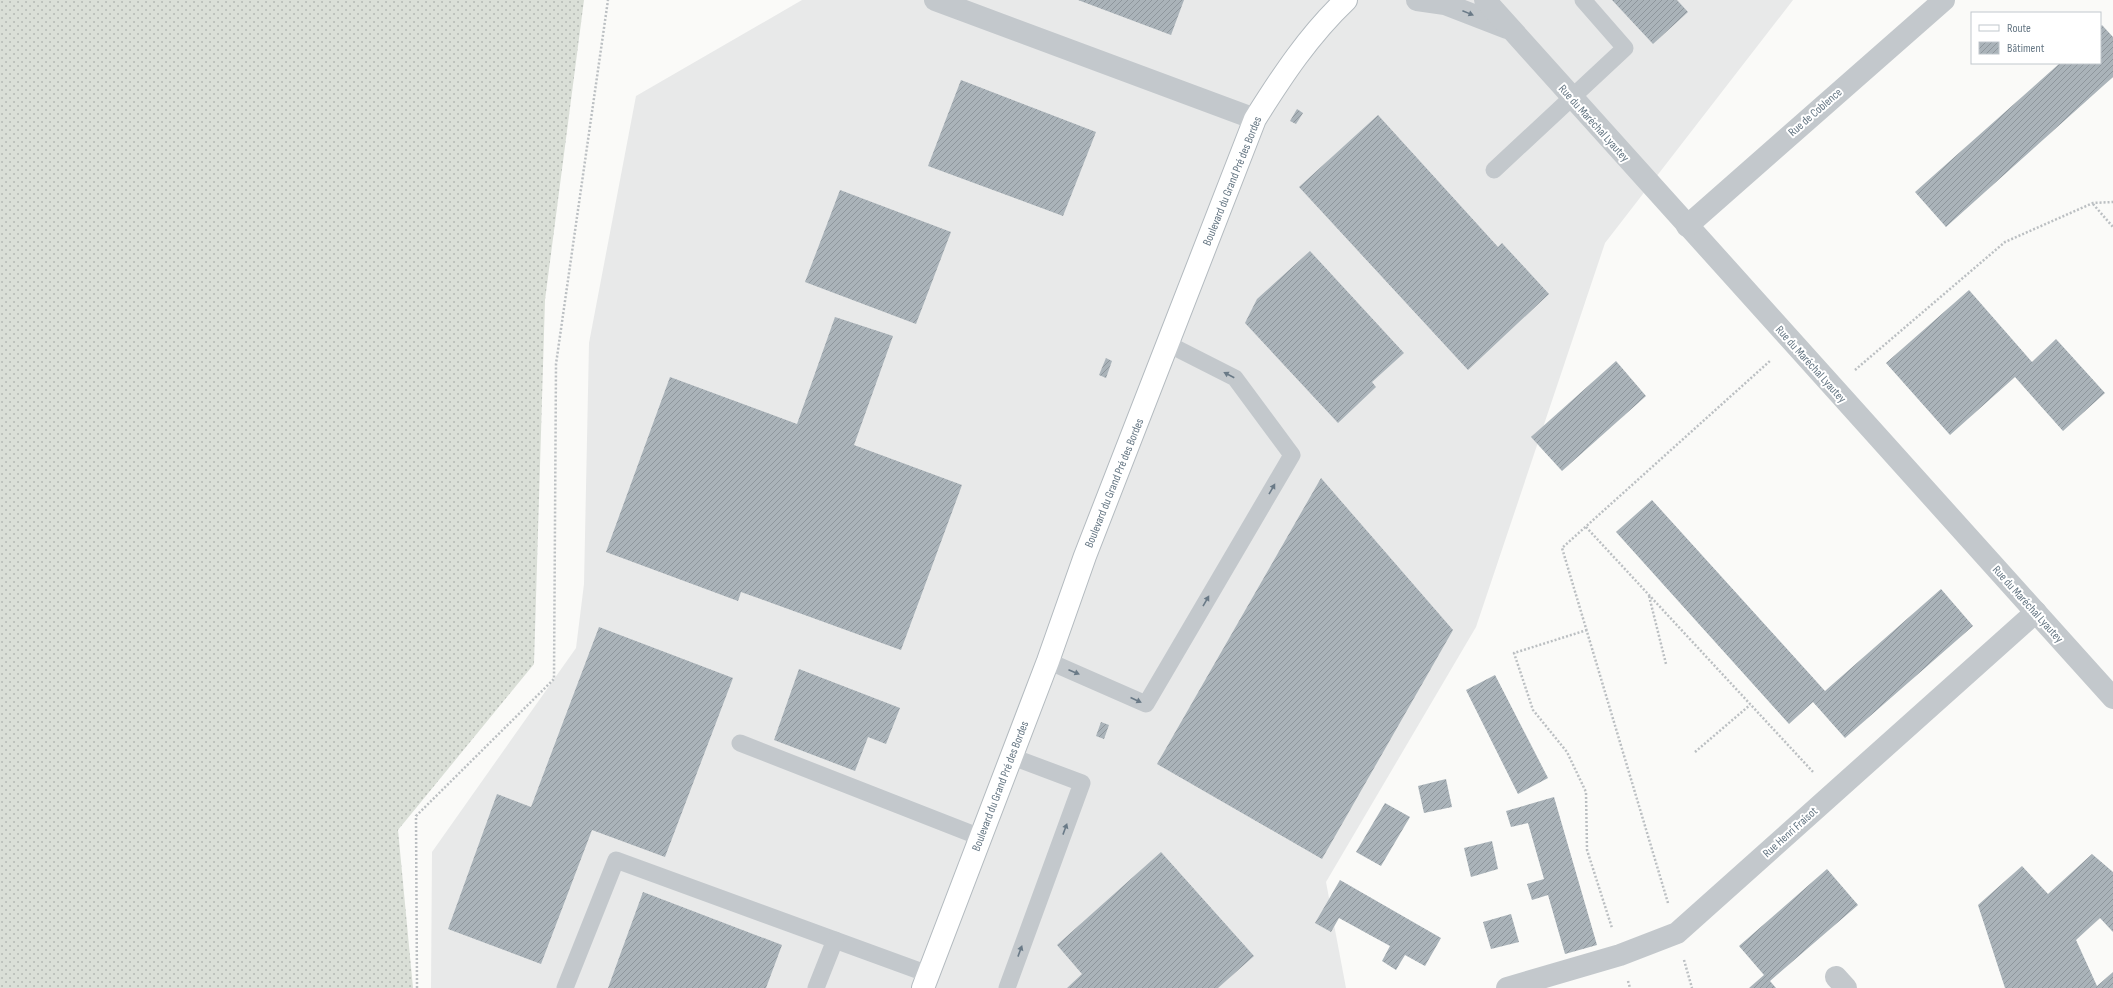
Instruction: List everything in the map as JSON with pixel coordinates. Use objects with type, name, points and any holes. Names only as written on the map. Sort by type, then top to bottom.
[{"type":"main road","name":"Boulevard du Grand Pré des Bordes","points":[[928,984],[980,836],[1048,661],[1085,556],[1255,119],[1281,77],[1322,23],[1346,0]]},
{"type":"street","points":[[935,0],[1255,119]]},
{"type":"street","name":"Rue du Maréchal Lyautey","points":[[1417,0],[1445,4],[1510,30]]},
{"type":"street","name":"Rue du Maréchal Lyautey","points":[[1485,0],[1510,30],[1686,226],[2113,698]]},
{"type":"street","name":"Rue de Coblence","points":[[1686,226],[1944,0]]},
{"type":"street","name":"Rue Henri Fraisot","points":[[1507,988],[1620,955],[1677,933],[2036,612]]},
{"type":"lane","points":[[1494,170],[1626,48],[1583,0]]},
{"type":"lane","points":[[1048,661],[1146,704],[1292,455],[1235,378],[1168,344]]},
{"type":"lane","points":[[740,742],[980,836]]},
{"type":"lane","points":[[1007,988],[1082,783],[1010,756]]},
{"type":"lane","points":[[565,988],[616,860],[835,940],[928,984]]},
{"type":"lane","points":[[816,988],[835,940]]},
{"type":"path","points":[[417,988],[416,816],[554,679],[556,364],[608,0]]},
{"type":"path","points":[[1833,388],[2005,242],[2093,203],[2113,202]]},
{"type":"path","points":[[2093,203],[2113,227]]},
{"type":"path","points":[[1692,988],[1562,548],[1791,342]]},
{"type":"path","points":[[1586,527],[1833,794]]},
{"type":"path","points":[[1649,595],[1666,664]]},
{"type":"path","points":[[1587,630],[1514,653],[1533,710],[1567,752],[1586,792],[1587,850],[1604,898],[1630,988]]},
{"type":"path","points":[[1695,752],[1750,705]]},
{"type":"shaded area","points":[[0,0],[584,0],[545,300],[534,664],[398,830],[413,988],[0,988]]},
{"type":"shaded area","points":[[802,0],[1793,0],[1605,243],[1476,627],[1326,882],[1346,988],[431,988],[432,852],[576,648],[584,584],[589,343],[636,96]]},
{"type":"building","points":[[1078,0],[1184,0],[1171,35]]},
{"type":"building","points":[[1612,0],[1677,0],[1688,12],[1653,44]]},
{"type":"building","points":[[2102,25],[2113,37],[2113,77],[1946,227],[1915,192],[2059,64],[2101,64]]},
{"type":"building","points":[[961,80],[1096,132],[1063,216],[928,166]]},
{"type":"building","points":[[1297,109],[1303,113],[1296,124],[1290,121]]},
{"type":"building","points":[[1378,115],[1498,247],[1502,243],[1549,294],[1468,370],[1299,187]]},
{"type":"building","points":[[840,190],[951,232],[916,324],[805,282]]},
{"type":"building","points":[[1310,251],[1404,353],[1372,382],[1376,387],[1338,423],[1245,323],[1257,299]]},
{"type":"building","points":[[1969,290],[2032,362],[2056,339],[2105,393],[2063,431],[2015,377],[1950,435],[1886,363]]},
{"type":"building","points":[[835,317],[893,336],[854,445],[962,485],[901,650],[741,592],[738,601],[606,552],[670,377],[797,424]]},
{"type":"building","points":[[1106,358],[1112,361],[1106,378],[1099,375]]},
{"type":"building","points":[[1616,361],[1646,396],[1562,471],[1531,437]]},
{"type":"building","points":[[1321,478],[1453,630],[1322,859],[1157,764]]},
{"type":"building","points":[[1652,500],[1825,691],[1941,589],[1973,626],[1845,738],[1813,702],[1789,724],[1616,532]]},
{"type":"building","points":[[599,627],[733,678],[665,857],[592,830],[541,964],[448,929],[497,794],[531,807]]},
{"type":"building","points":[[799,669],[900,708],[886,744],[868,737],[855,771],[774,740]]},
{"type":"building","points":[[1495,675],[1548,778],[1518,794],[1466,690]]},
{"type":"building","points":[[1101,722],[1109,725],[1104,739],[1096,736]]},
{"type":"building","points":[[1446,779],[1452,807],[1424,813],[1418,786]]},
{"type":"building","points":[[1554,797],[1597,945],[1565,954],[1548,895],[1532,900],[1527,884],[1544,879],[1528,823],[1511,827],[1506,811]]},
{"type":"building","points":[[1385,803],[1410,817],[1381,866],[1356,852]]},
{"type":"building","points":[[1492,841],[1498,869],[1471,877],[1464,848]]},
{"type":"building","points":[[1161,852],[1254,956],[1218,988],[1067,988],[1082,974],[1057,945]]},
{"type":"building","points":[[2092,854],[2113,872],[2113,932],[2100,918],[2076,940],[2097,986],[2113,972],[2113,988],[2005,988],[1978,905],[2022,866],[2048,894]]},
{"type":"building","points":[[1827,869],[1858,905],[1770,981],[1776,988],[1749,988],[1764,975],[1739,946]]},
{"type":"building","points":[[1340,880],[1441,938],[1425,966],[1405,955],[1396,970],[1382,961],[1390,946],[1339,918],[1331,932],[1315,923]]},
{"type":"building","points":[[643,892],[782,945],[766,988],[608,988]]},
{"type":"building","points":[[1511,914],[1519,942],[1491,949],[1483,922]]}]
